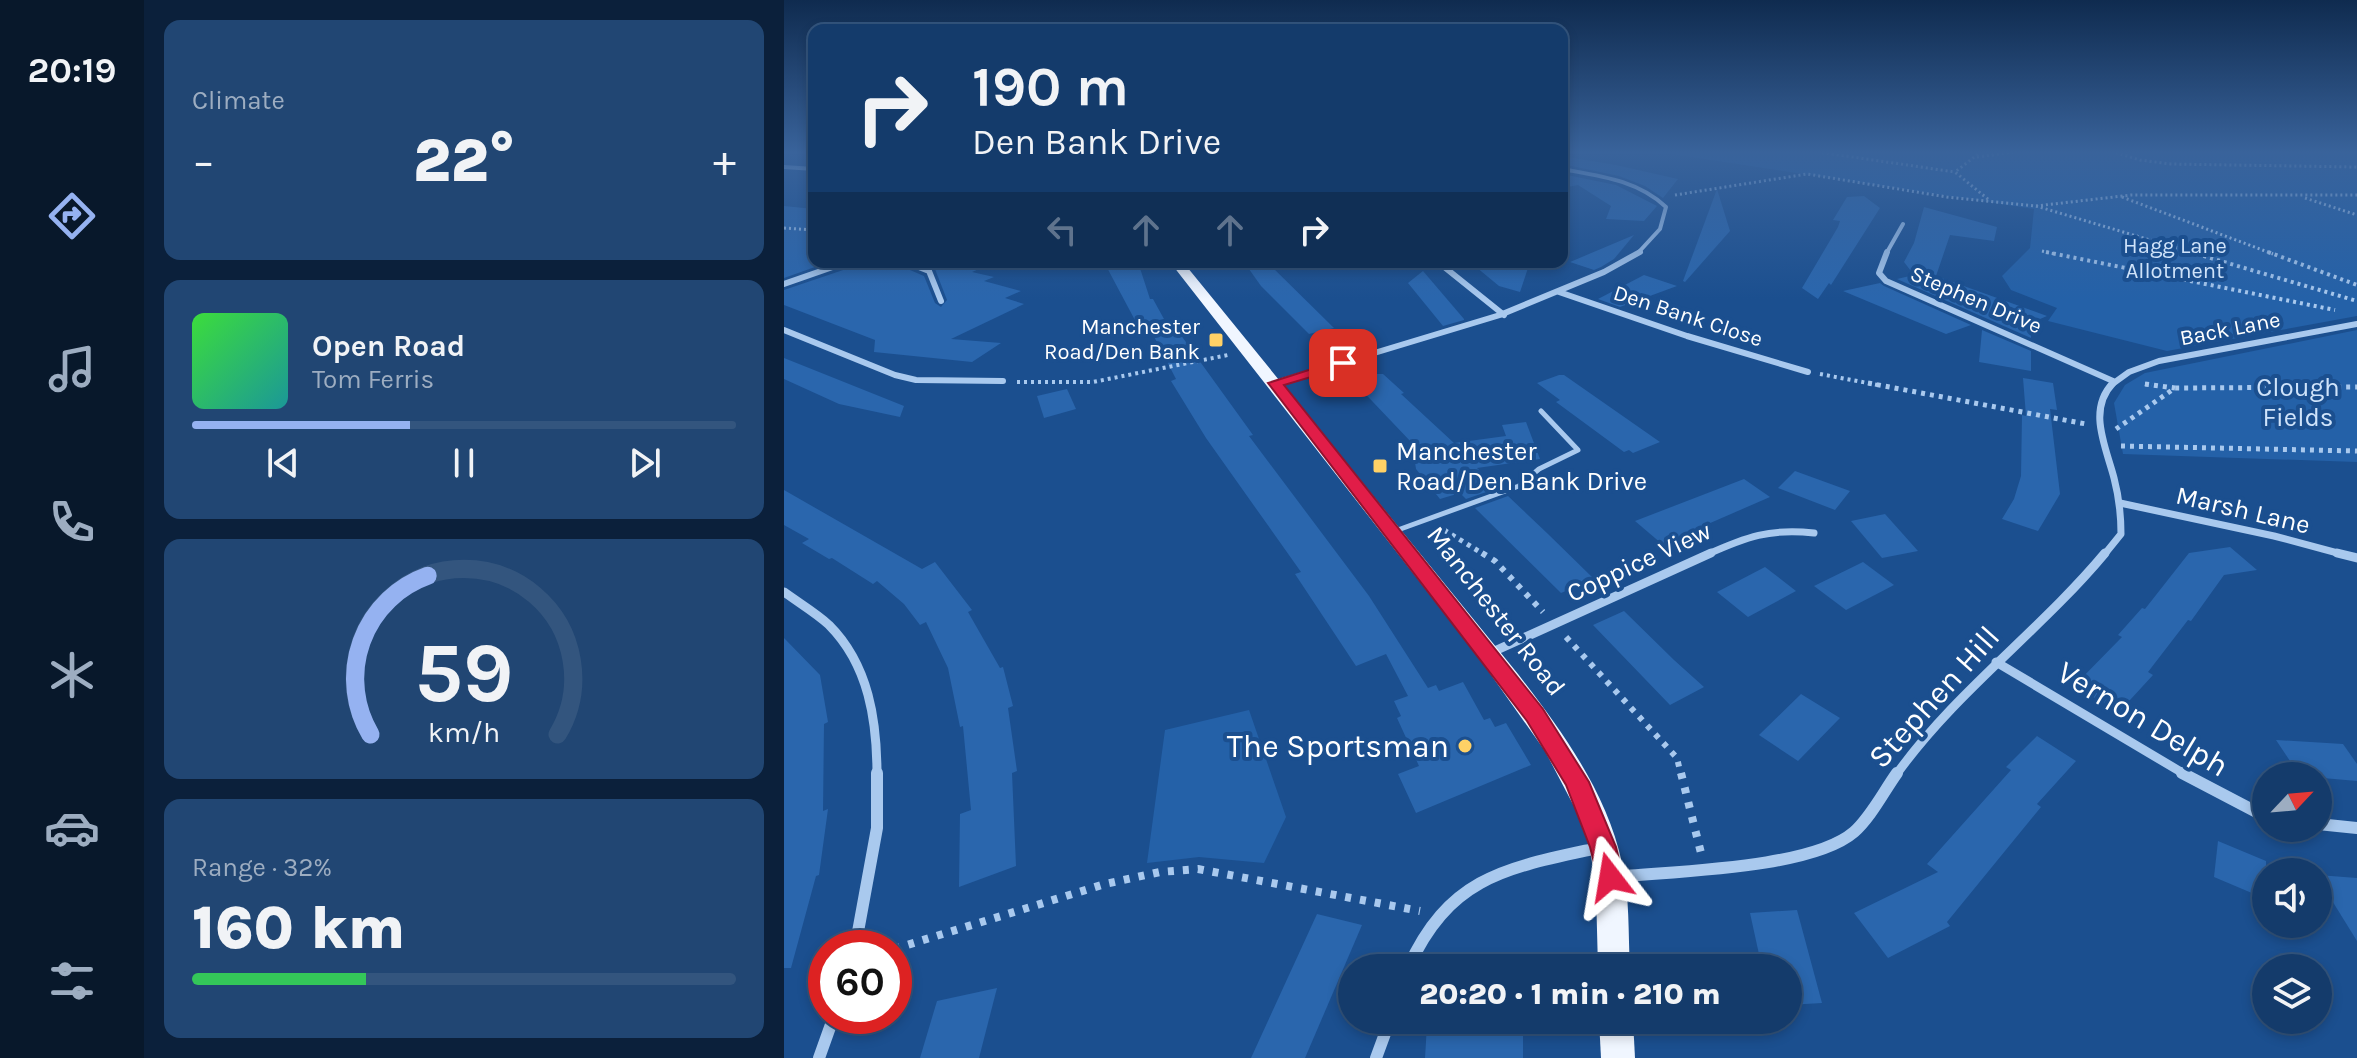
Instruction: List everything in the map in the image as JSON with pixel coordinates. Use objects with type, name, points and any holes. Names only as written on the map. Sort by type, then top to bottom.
[{"type":"main road","name":"Manchester Road","points":[[1181,268],[1249,350],[1535,715],[1576,782],[1603,847],[1610,877],[1613,954]]},
{"type":"main road","points":[[1617,1034],[1618,1058]]},
{"type":"street","points":[[1275,383],[1504,315],[1617,265],[1650,242],[1666,217],[1666,207],[1660,200]]},
{"type":"street","name":"Stephen Drive","points":[[1903,224],[1879,265],[1879,273],[1886,281],[2113,381]]},
{"type":"street","points":[[784,284],[830,268]]},
{"type":"street","points":[[925,268],[941,301]]},
{"type":"street","points":[[1445,268],[1504,315]]},
{"type":"street","name":"Den Bank Close","points":[[1559,292],[1687,336],[1808,372]]},
{"type":"street","name":"Back Lane","points":[[2113,381],[2135,368],[2159,361],[2357,324]]},
{"type":"street","points":[[784,330],[895,375],[916,380],[1003,381]]},
{"type":"street","name":"Stephen Hill","points":[[1610,877],[1798,858],[1835,844],[1855,831],[1904,763],[1996,662],[2075,589],[2121,534],[2120,503],[2101,437],[2101,398],[2113,381]]},
{"type":"street","name":"Marsh Lane","points":[[2120,503],[2274,536],[2357,558]]},
{"type":"street","name":"Coppice View","points":[[1487,654],[1750,535],[1786,530],[1814,533]]},
{"type":"street","points":[[784,592],[829,625],[859,663],[877,731],[877,828],[858,930]]},
{"type":"street","name":"Vernon Delph","points":[[1996,662],[2215,792],[2252,810]]},
{"type":"street","points":[[2332,825],[2357,828]]},
{"type":"street","points":[[1413,954],[1437,914],[1465,890],[1496,874],[1603,847]]},
{"type":"street","points":[[819,1058],[828,1034]]},
{"type":"street","points":[[1376,1058],[1385,1034]]},
{"type":"lane","points":[[1392,532],[1519,486],[1539,469],[1578,450],[1541,411]]},
{"type":"path","points":[[1986,200],[2036,206],[2357,301]]},
{"type":"path","points":[[2036,206],[2083,200]]},
{"type":"path","points":[[2131,200],[2357,285]]},
{"type":"path","points":[[2313,200],[2357,215]]},
{"type":"path","points":[[784,228],[808,230]]},
{"type":"path","points":[[2042,251],[2342,312]]},
{"type":"path","points":[[1003,381],[1093,382],[1249,350]]},
{"type":"path","points":[[1808,372],[2101,437],[2357,451]]},
{"type":"path","points":[[2101,437],[2175,388],[2357,387]]},
{"type":"path","points":[[1426,520],[1495,561],[1677,758],[1704,868]]},
{"type":"path","points":[[912,943],[1105,884],[1160,872],[1198,869],[1437,914]]},
{"type":"green space","name":"Hagg Lane Allotment","points":[[1977,200],[2357,200],[2357,316],[2167,351],[2048,321],[2057,308],[2011,290],[2002,276],[2030,248],[2034,209]]},
{"type":"green space","name":"Clough Fields","points":[[2357,330],[2357,462],[2123,454],[2114,403],[2125,385],[2145,373]]},
{"type":"green space","points":[[1249,710],[1286,817],[1264,863],[1199,857],[1147,863],[1165,730]]},
{"type":"building","points":[[1602,200],[1646,200],[1657,206],[1644,221],[1606,219],[1611,206]]},
{"type":"building","points":[[1713,200],[1721,200],[1730,231],[1683,281]]},
{"type":"building","points":[[1845,200],[1870,200],[1880,208],[1831,285],[1829,283],[1818,299],[1802,288],[1838,227],[1840,221],[1833,220]]},
{"type":"building","points":[[784,206],[808,208],[808,268],[812,268],[784,278]]},
{"type":"building","points":[[1924,207],[1997,227],[1994,241],[1950,235],[1936,276],[2047,316],[2031,323],[2031,338],[1897,279],[1914,275],[1904,262],[1914,243]]},
{"type":"building","points":[[1634,235],[1614,259],[1594,270],[1570,262]]},
{"type":"building","points":[[849,268],[905,268],[924,276],[935,303],[941,307],[947,300],[933,268],[981,268],[972,272],[994,277],[984,281],[1021,291],[1005,298],[1024,304],[951,339],[1001,343],[972,362],[874,352],[875,340],[784,305],[784,290]]},
{"type":"building","points":[[1107,268],[1140,268],[1150,299],[1153,299],[1164,319],[1137,324]]},
{"type":"building","points":[[1248,268],[1273,268],[1334,328],[1309,334],[1261,286]]},
{"type":"building","points":[[1477,268],[1528,268],[1520,292],[1499,286]]},
{"type":"building","points":[[1423,271],[1464,320],[1443,326],[1408,283]]},
{"type":"building","points":[[1644,275],[1677,286],[1620,307],[1598,299]]},
{"type":"building","points":[[1880,283],[1971,325],[1946,334],[1843,291]]},
{"type":"building","points":[[1170,320],[1253,435],[1249,436],[1369,596],[1428,688],[1436,685],[1439,691],[1463,682],[1484,720],[1490,718],[1495,727],[1506,723],[1531,765],[1416,813],[1398,774],[1419,766],[1397,718],[1401,716],[1394,701],[1408,696],[1386,654],[1356,666],[1295,574],[1301,572],[1206,438],[1171,381],[1176,379],[1148,325]]},
{"type":"building","points":[[1982,330],[2031,351],[2031,371],[1979,362]]},
{"type":"building","points":[[784,358],[904,406],[900,417],[839,404],[784,379]]},
{"type":"building","points":[[1383,374],[1454,443],[1506,436],[1502,425],[1526,422],[1540,459],[1477,468],[1498,488],[1466,499],[1460,493],[1440,499],[1416,469],[1412,443],[1353,381]]},
{"type":"building","points":[[1564,375],[1660,442],[1633,453],[1629,450],[1624,452],[1556,402],[1560,400],[1537,383]]},
{"type":"building","points":[[2023,378],[2053,383],[2057,410],[2050,409],[2060,494],[2038,531],[2002,519],[2014,499],[2021,476],[2022,415],[2026,416]]},
{"type":"building","points":[[1067,389],[1076,409],[1044,418],[1037,396]]},
{"type":"building","points":[[1795,471],[1850,491],[1835,510],[1778,488]]},
{"type":"building","points":[[1744,479],[1770,497],[1662,544],[1635,521]]},
{"type":"building","points":[[784,490],[922,569],[935,562],[972,610],[968,612],[1000,668],[1003,667],[1013,706],[1008,708],[1017,771],[1012,773],[1016,866],[959,887],[960,814],[971,810],[963,726],[960,727],[948,668],[926,622],[920,625],[904,604],[877,581],[873,584],[802,543],[809,539],[784,525]]},
{"type":"building","points":[[1508,496],[1594,579],[1561,593],[1475,508]]},
{"type":"building","points":[[1885,514],[1918,551],[1882,558],[1851,521]]},
{"type":"building","points":[[2230,547],[2257,570],[2224,575],[2148,672],[2153,675],[2119,712],[2074,686],[2122,637],[2118,635],[2142,608],[2145,609],[2189,553]]},
{"type":"building","points":[[1863,562],[1894,585],[1846,610],[1814,586]]},
{"type":"building","points":[[1765,567],[1796,591],[1748,617],[1717,592]]},
{"type":"building","points":[[1624,611],[1704,687],[1670,705],[1593,625]]},
{"type":"building","points":[[784,638],[820,675],[828,722],[824,724],[823,811],[828,809],[819,875],[816,876],[791,968],[784,968]]},
{"type":"building","points":[[1801,694],[1840,718],[1798,761],[1759,735]]},
{"type":"building","points":[[2037,736],[2076,761],[2037,804],[2041,807],[1947,922],[1950,926],[1888,958],[1854,913],[1938,872],[1927,864],[2011,770],[2006,767]]},
{"type":"building","points":[[2276,740],[2343,744],[2357,764],[2357,781],[2332,779],[2332,762],[2291,762]]},
{"type":"building","points":[[2218,841],[2259,858],[2252,858],[2252,893],[2214,877]]},
{"type":"building","points":[[2332,876],[2357,878],[2357,941],[2332,901]]},
{"type":"building","points":[[1797,910],[1822,1003],[1802,1004],[1802,954],[1759,954],[1750,913]]},
{"type":"building","points":[[1317,914],[1362,925],[1350,954],[1338,954],[1338,981],[1305,1058],[1251,1058]]},
{"type":"building","points":[[997,988],[979,1058],[920,1058],[937,1001]]},
{"type":"building","points":[[1426,1034],[1523,1034],[1523,1058],[1425,1058]]},
{"type":"place","name":"Manchester Road/Den Bank","points":[[1216,340]]},
{"type":"place","name":"Manchester Road/Den Bank Drive","points":[[1380,466]]},
{"type":"place","name":"The Sportsman","points":[[1465,746]]},
{"type":"route","points":[[1343,363],[1275,383],[1535,715],[1576,782],[1603,847],[1610,877]]}]
